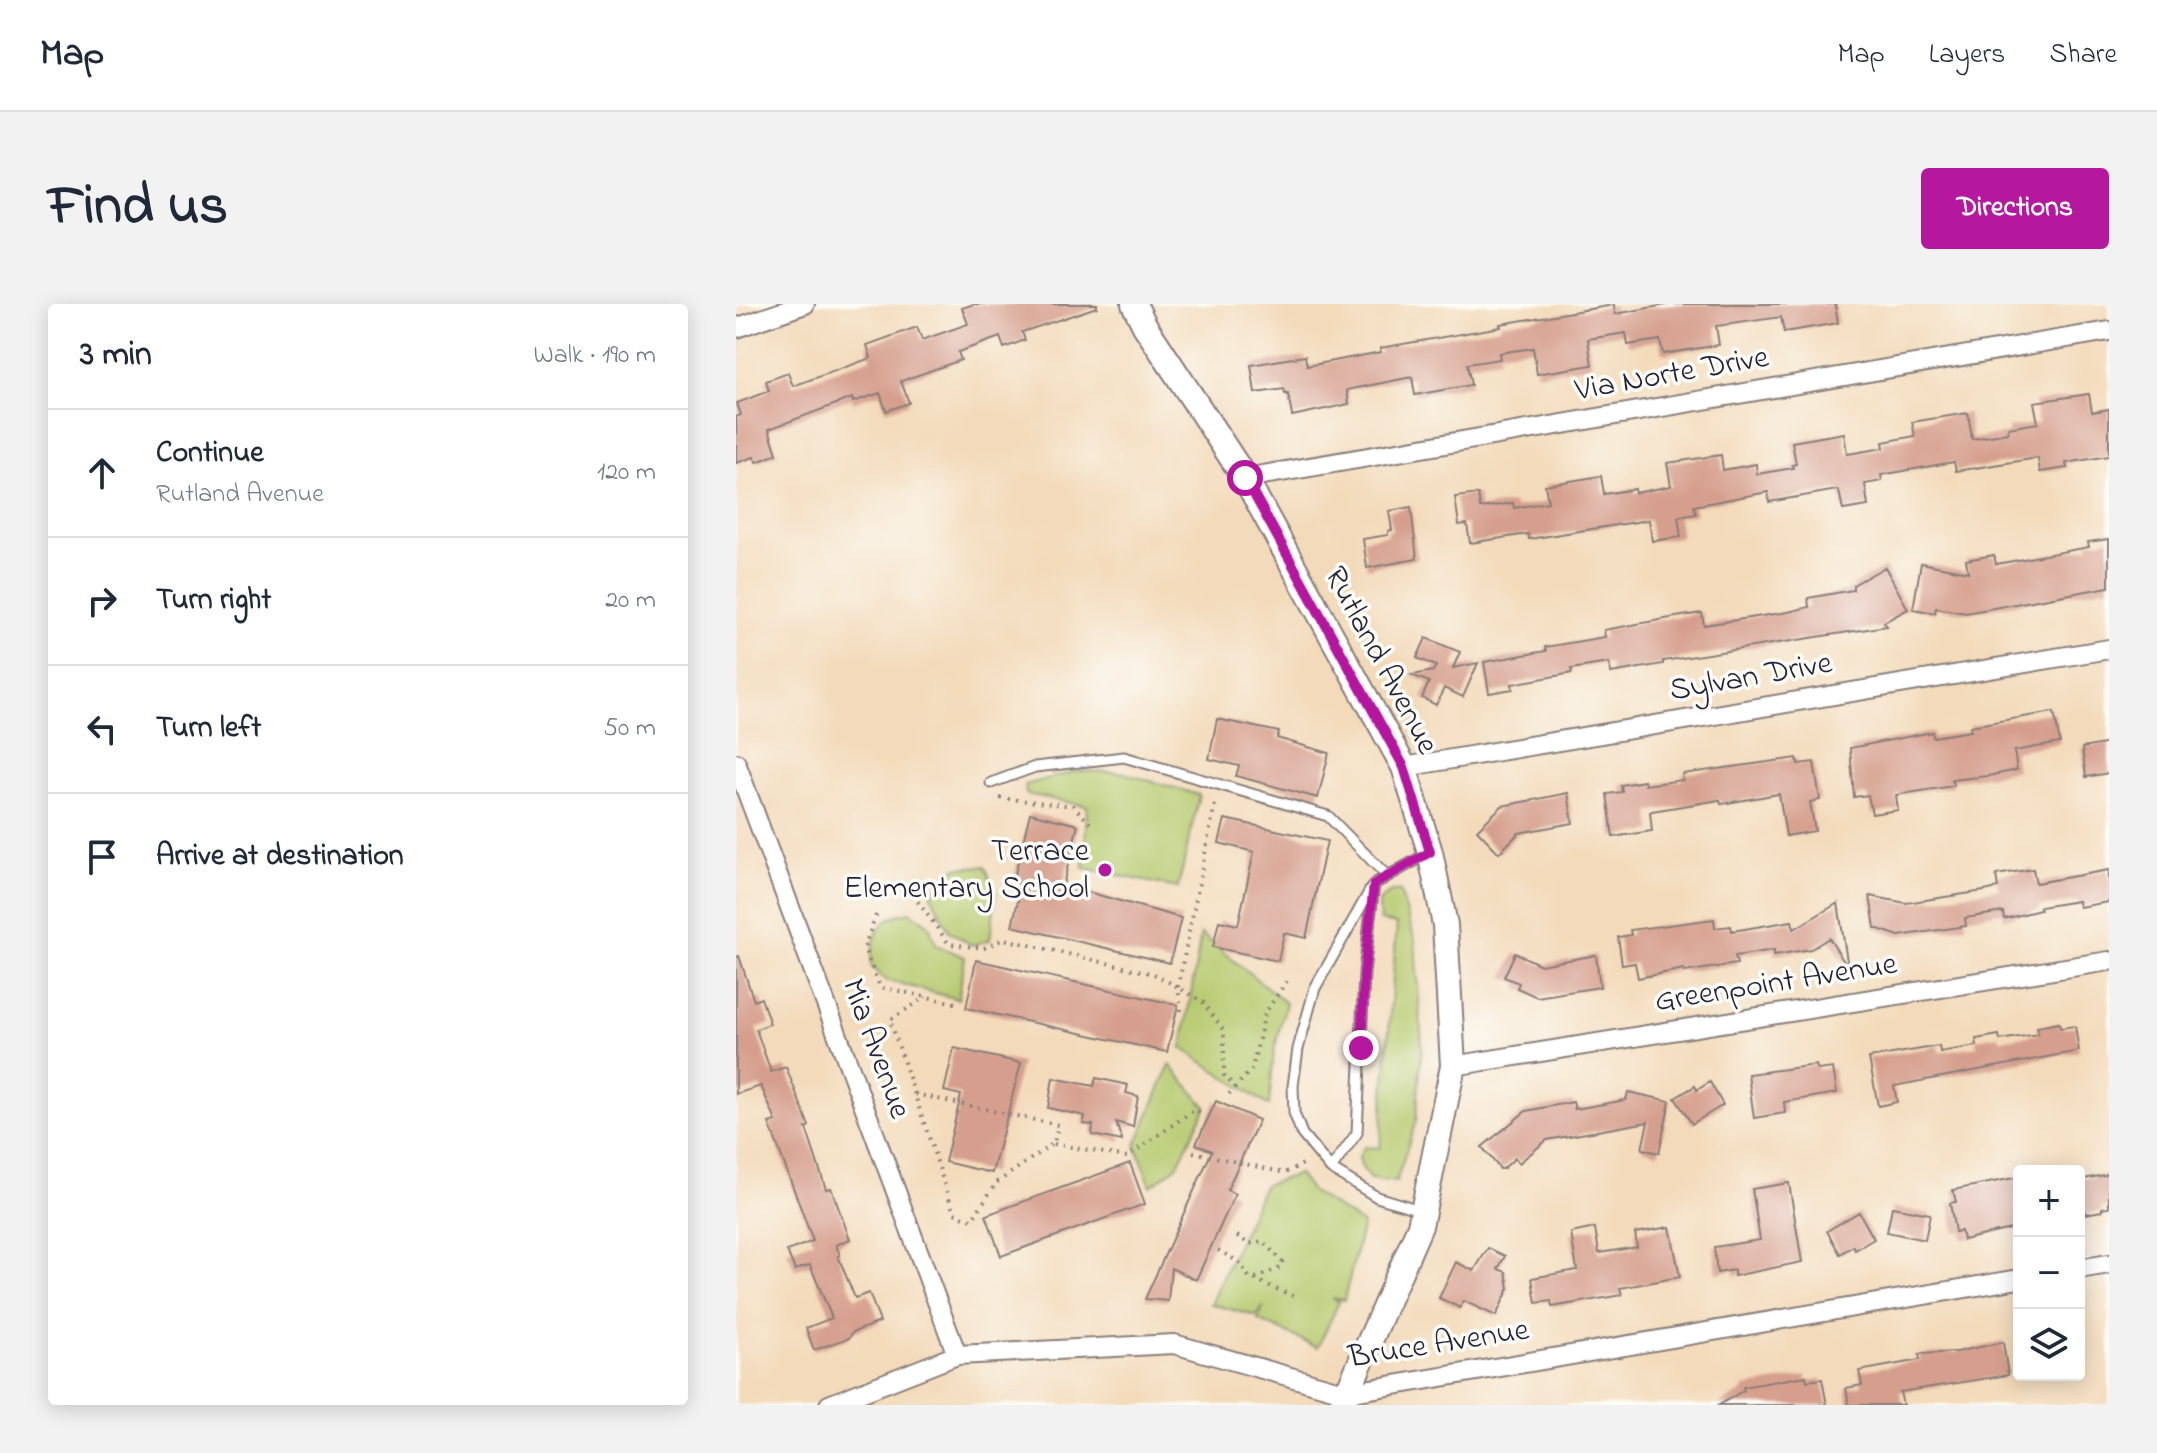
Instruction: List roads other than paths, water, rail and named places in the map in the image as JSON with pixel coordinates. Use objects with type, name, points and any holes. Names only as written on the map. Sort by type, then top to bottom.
[{"type":"street","points":[[736,328],[805,304]]},
{"type":"street","name":"Rutland Avenue","points":[[1134,304],[1145,326],[1245,478],[1404,767],[1430,852],[1445,925],[1453,1066],[1420,1226],[1345,1399]]},
{"type":"street","name":"Via Norte Drive","points":[[1245,478],[2109,331]]},
{"type":"street","name":"Sylvan Drive","points":[[1404,767],[2109,649]]},
{"type":"street","name":"Mia Avenue","points":[[736,763],[957,1355]]},
{"type":"street","name":"Greenpoint Avenue","points":[[1453,1066],[2109,961]]},
{"type":"street","points":[[2085,1268],[2109,1264]]},
{"type":"street","name":"Bruce Avenue","points":[[829,1405],[957,1355],[1174,1344],[1345,1399],[2013,1280]]},
{"type":"lane","points":[[991,783],[1035,767],[1124,757],[1328,816],[1387,876]]},
{"type":"lane","points":[[1423,1211],[1377,1197],[1331,1169],[1302,1134],[1294,1113],[1293,1086],[1298,1049],[1315,988],[1374,884],[1430,852]]},
{"type":"lane","points":[[1331,1169],[1357,1133],[1364,973],[1374,884]]},
{"type":"place","name":"Terrace Elementary School","points":[[1105,870]]}]
